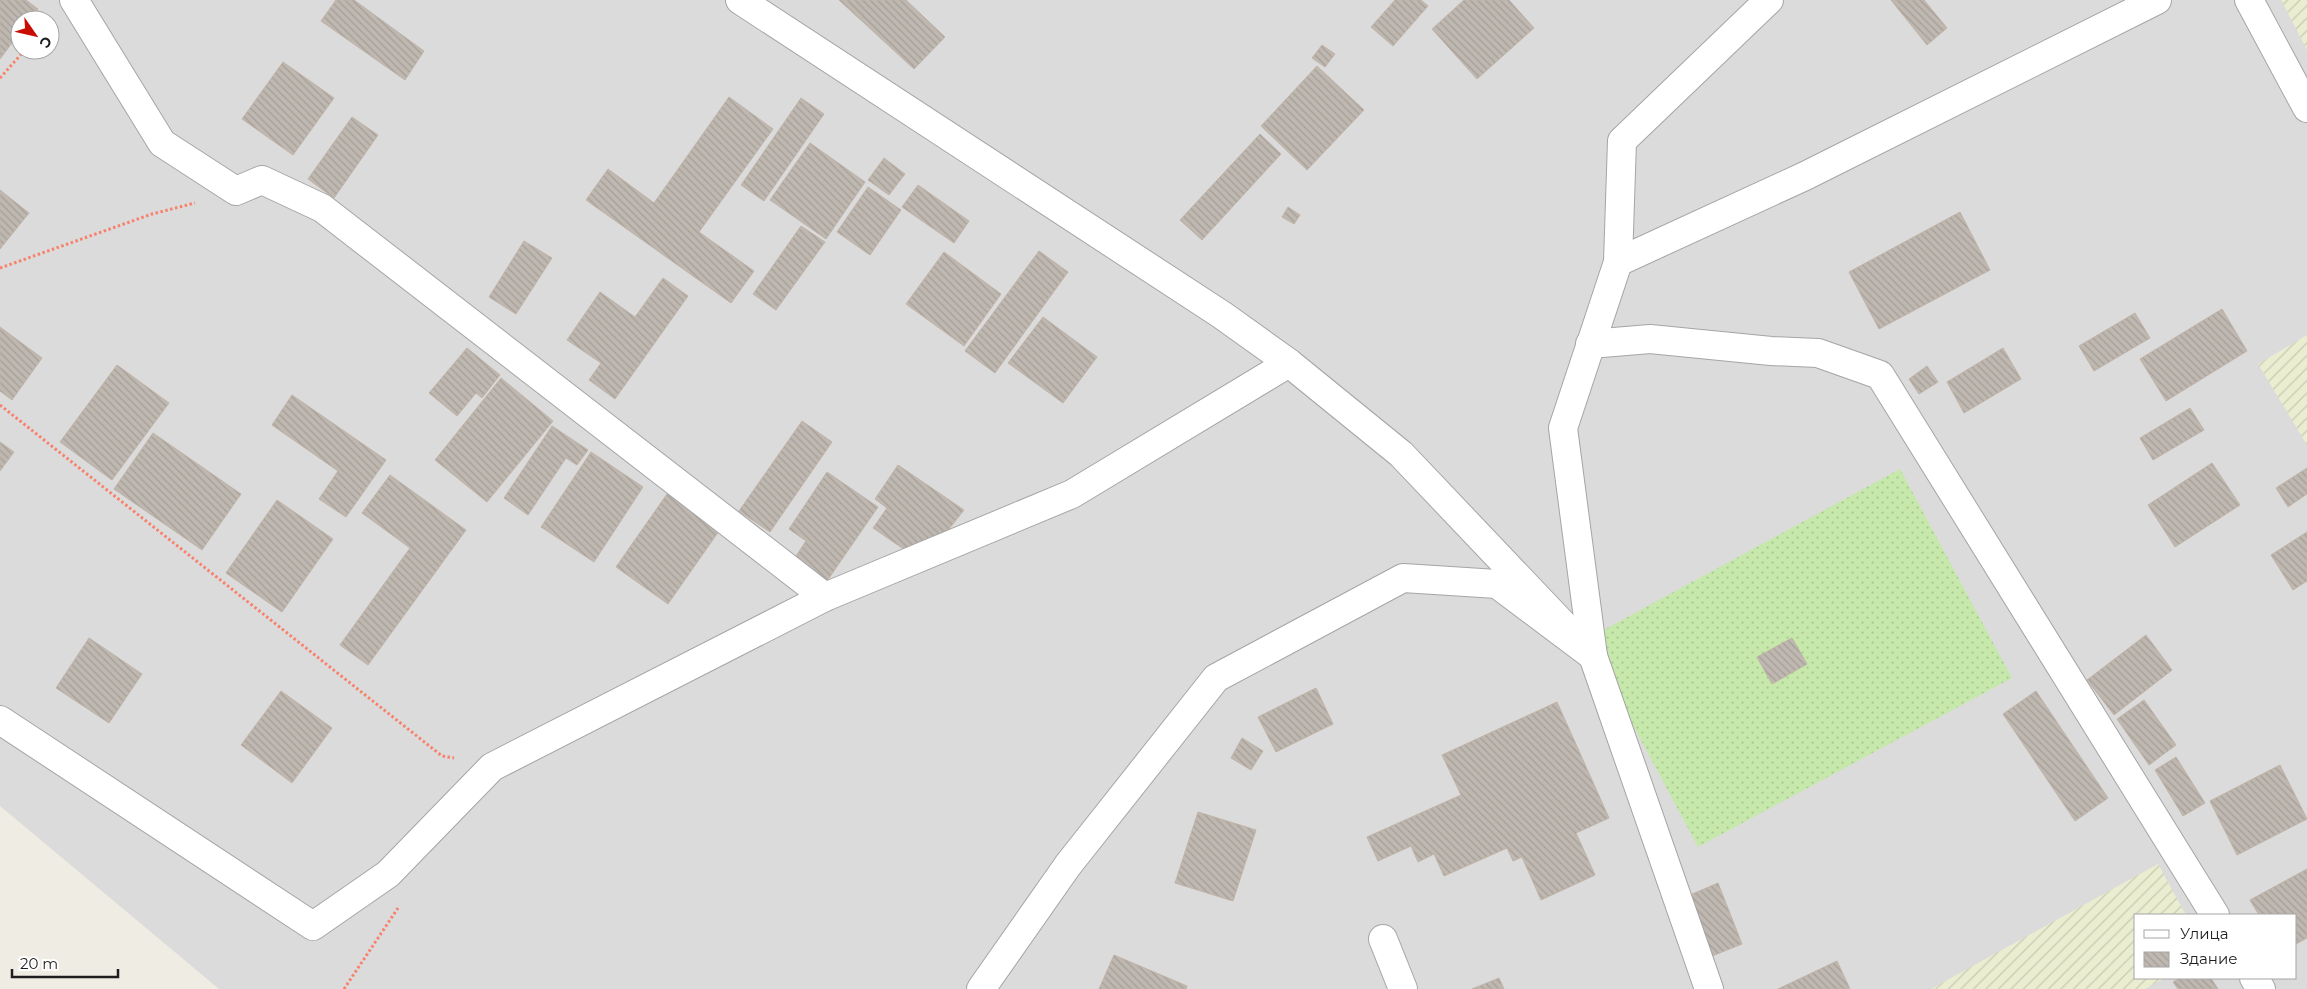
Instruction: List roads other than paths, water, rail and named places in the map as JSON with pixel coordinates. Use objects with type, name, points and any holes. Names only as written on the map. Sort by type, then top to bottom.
[{"type":"street","points":[[74,0],[162,143],[236,192],[262,180],[322,208],[825,597]]},
{"type":"street","points":[[740,0],[1222,315],[1289,363],[1401,454],[1594,656]]},
{"type":"street","points":[[1709,989],[1594,656],[1563,428],[1618,262],[1622,141],[1769,0]]},
{"type":"street","points":[[1618,262],[1805,176],[2157,0]]},
{"type":"street","points":[[2249,0],[2307,108]]},
{"type":"street","points":[[1590,344],[1650,339],[1771,351],[1818,353],[1880,375],[2214,914]]},
{"type":"street","points":[[0,720],[312,926],[388,874],[492,767],[825,597],[1072,494],[1289,363]]},
{"type":"street","points":[[981,989],[1068,865],[1216,678],[1403,578],[1497,584],[1594,656]]},
{"type":"street","points":[[1383,939],[1403,989]]}]
